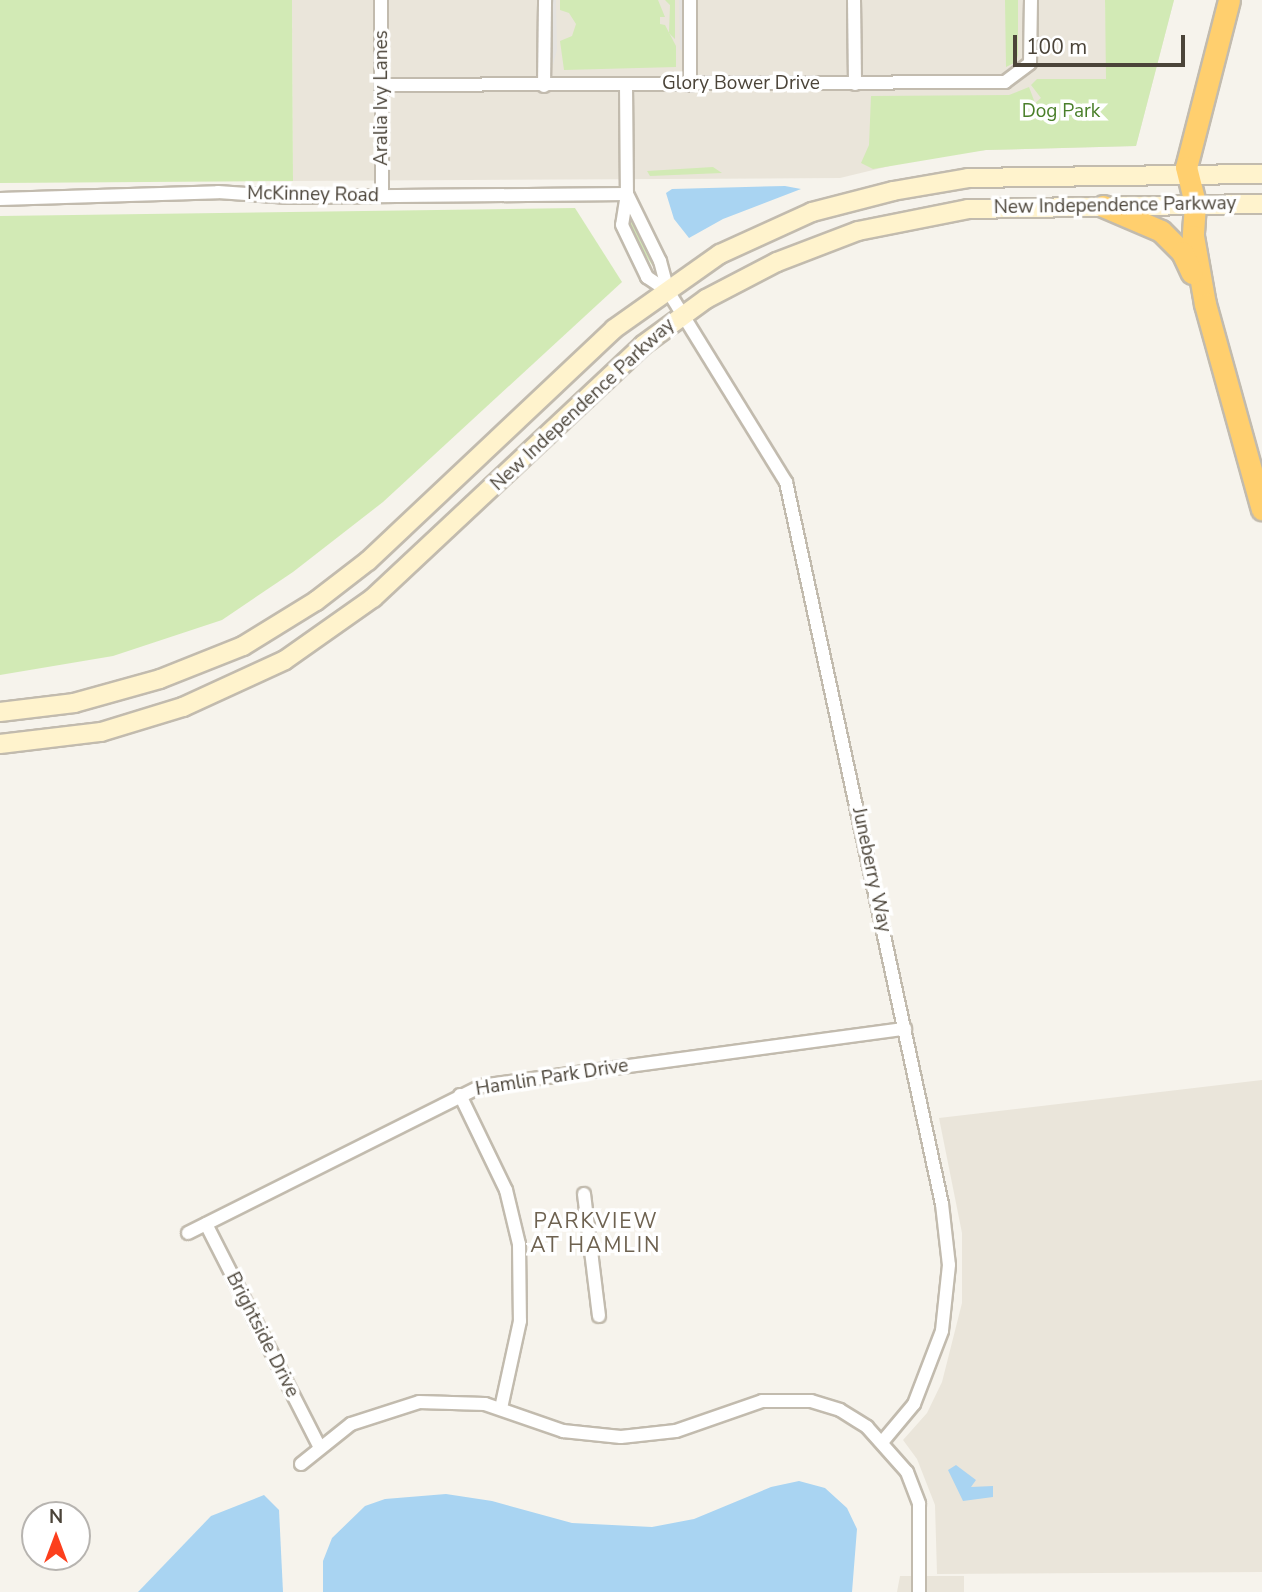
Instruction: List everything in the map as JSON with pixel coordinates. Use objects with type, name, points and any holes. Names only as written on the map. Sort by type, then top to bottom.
[{"type":"highway","points":[[1229,0],[1186,158],[1195,204],[1193,236],[1205,304],[1262,509]]},
{"type":"highway","points":[[1103,206],[1169,237],[1187,261],[1205,304]]},
{"type":"main road","name":"New Independence Parkway","points":[[0,712],[74,703],[160,679],[243,646],[316,601],[368,561],[589,350],[720,254],[811,212],[893,191],[968,178],[1262,174]]},
{"type":"main road","name":"New Independence Parkway","points":[[0,744],[101,732],[183,707],[285,660],[373,598],[643,345],[683,314],[777,262],[858,231],[968,209],[1262,204]]},
{"type":"street","name":"Aralia Ivy Lanes","points":[[381,0],[382,197]]},
{"type":"street","points":[[544,86],[545,0]]},
{"type":"street","points":[[690,0],[691,85]]},
{"type":"street","points":[[854,0],[855,84]]},
{"type":"street","name":"Glory Bower Drive","points":[[382,86],[855,84],[1015,79],[1030,64],[1031,0]]},
{"type":"street","points":[[626,85],[627,194],[622,217],[627,242],[647,277],[668,291]]},
{"type":"street","name":"McKinney Road","points":[[0,199],[218,192],[382,197],[627,194]]},
{"type":"street","points":[[627,194],[660,261],[668,291]]},
{"type":"street","name":"Juneberry Way","points":[[668,291],[786,482],[945,1218],[949,1282],[942,1331],[914,1404],[883,1441]]},
{"type":"street","name":"Hamlin Park Drive","points":[[188,1233],[460,1094],[505,1081],[905,1028]]},
{"type":"street","points":[[460,1094],[506,1191],[519,1244],[520,1321],[501,1408]]},
{"type":"street","points":[[584,1195],[599,1316]]},
{"type":"street","name":"Brightside Drive","points":[[206,1224],[319,1446]]},
{"type":"street","points":[[301,1464],[319,1446],[358,1421],[411,1403],[458,1401],[501,1408],[563,1430],[621,1437],[665,1433],[752,1403],[793,1398],[840,1410],[883,1441],[907,1472],[919,1504],[919,1592]]},
{"type":"shaded area","points":[[292,0],[1105,0],[1106,26],[1174,0],[1136,146],[986,150],[927,157],[840,178],[293,181]]},
{"type":"shaded area","points":[[552,0],[556,0],[557,50],[553,65]]},
{"type":"shaded area","points":[[679,0],[683,0],[684,53],[680,49]]},
{"type":"shaded area","points":[[1262,1080],[1262,1572],[937,1574],[935,1505],[917,1459],[903,1440],[927,1413],[942,1382],[962,1303],[962,1233],[939,1118]]},
{"type":"shaded area","points":[[900,1576],[964,1576],[964,1592],[897,1592]]},
{"type":"green space","points":[[0,0],[292,0],[293,181],[0,183]]},
{"type":"green space","points":[[560,0],[658,0],[665,17],[660,17],[660,24],[665,25],[676,46],[676,67],[564,70],[560,41],[572,36],[576,24],[569,13],[560,10]]},
{"type":"green space","points":[[665,0],[675,0],[675,39],[669,33],[670,5]]},
{"type":"green space","points":[[1005,0],[1018,0],[1018,55],[1016,62],[1006,67]]},
{"type":"green space","name":"Dog Park","points":[[1105,0],[1174,0],[1136,146],[986,150],[873,169],[861,163],[869,145],[871,96],[1009,95],[1029,87],[1035,103],[1041,98],[1031,85],[1037,79],[1106,79]]},
{"type":"green space","points":[[713,167],[722,173],[650,176],[647,171]]},
{"type":"green space","points":[[575,208],[622,282],[383,502],[293,572],[222,620],[113,656],[0,675],[0,216]]},
{"type":"green space","points":[[627,211],[653,262],[652,265],[632,234]]},
{"type":"water","points":[[785,186],[801,189],[723,219],[689,238],[674,219],[666,193],[672,189]]},
{"type":"water","points":[[956,1465],[976,1480],[971,1487],[993,1486],[993,1497],[963,1501],[948,1470]]},
{"type":"water","points":[[799,1481],[825,1488],[847,1508],[857,1529],[852,1592],[323,1592],[323,1561],[332,1538],[365,1506],[385,1499],[446,1494],[492,1501],[572,1523],[652,1527],[694,1519],[771,1487]]},
{"type":"water","points":[[264,1495],[279,1510],[283,1592],[138,1592],[211,1516]]},
{"type":"district","name":"PARKVIEW AT HAMLIN","points":[[596,1233]]}]
